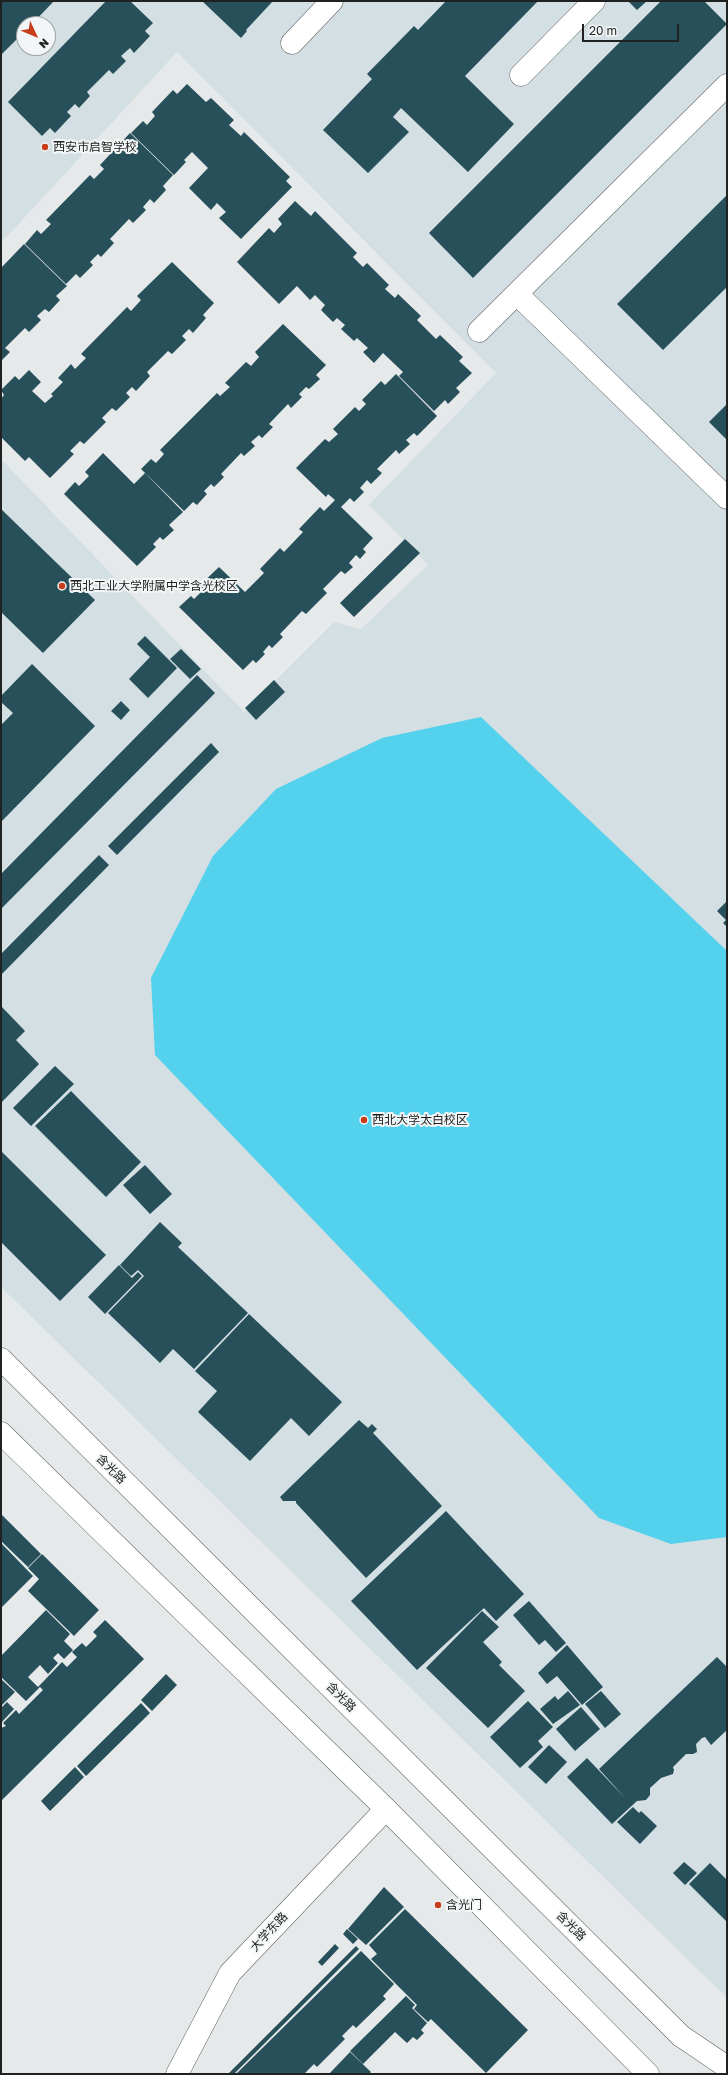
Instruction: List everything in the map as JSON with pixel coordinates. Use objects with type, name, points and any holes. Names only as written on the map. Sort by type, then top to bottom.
[{"type":"main road","points":[[292,44],[332,1]]},
{"type":"main road","points":[[521,75],[594,1]]},
{"type":"main road","points":[[479,331],[727,85]]},
{"type":"main road","points":[[517,294],[727,498]]},
{"type":"main road","name":"含光路","points":[[1,1359],[681,2036],[727,2067]]},
{"type":"main road","points":[[1,1433],[386,1809],[648,2074]]},
{"type":"main road","name":"大学东路","points":[[177,2074],[230,1973],[386,1809]]},
{"type":"shaded area","name":"西北大学太白校区","points":[[1,1],[727,1],[727,1998],[1,1287],[1,459],[244,712],[334,622],[361,629],[428,565],[369,505],[496,373],[177,52],[1,243]]},
{"type":"shaded area","points":[[481,717],[727,951],[727,1537],[671,1544],[599,1518],[155,1055],[151,978],[213,856],[276,789],[382,738]]},
{"type":"building","points":[[1,1],[54,1],[40,16],[16,16],[16,40],[1,55]]},
{"type":"building","points":[[106,1],[130,1],[153,23],[145,31],[150,36],[134,53],[130,48],[121,56],[126,61],[113,74],[109,70],[87,92],[90,96],[79,108],[75,104],[67,112],[71,116],[55,133],[50,128],[42,136],[8,102],[53,56],[56,56],[56,53]]},
{"type":"building","points":[[202,1],[273,1],[246,30],[247,31],[241,38]]},
{"type":"building","points":[[446,1],[538,1],[465,76],[514,124],[468,172],[401,108],[393,117],[409,132],[368,173],[323,130],[372,79],[367,74],[414,26],[418,30]]},
{"type":"building","points":[[628,1],[647,1],[637,10]]},
{"type":"building","points":[[661,1],[704,1],[727,24],[473,278],[429,233]]},
{"type":"building","points":[[187,84],[206,102],[211,98],[234,120],[229,125],[241,136],[244,132],[290,177],[286,181],[292,187],[241,239],[219,218],[226,212],[217,203],[211,210],[189,188],[208,168],[192,152],[184,160],[186,162],[174,175],[131,133],[143,121],[147,125],[155,116],[152,112],[173,90],[177,94]]},
{"type":"building","points":[[130,133],[173,175],[163,186],[166,190],[154,203],[150,199],[143,207],[146,210],[133,223],[129,219],[110,239],[114,243],[101,257],[98,254],[90,262],[93,265],[80,278],[76,274],[66,284],[25,244],[37,230],[41,234],[51,224],[46,220],[90,175],[94,179],[104,169],[100,165]]},
{"type":"building","points":[[727,195],[727,287],[663,350],[617,304]]},
{"type":"building","points":[[295,201],[311,216],[315,211],[357,253],[353,257],[363,267],[367,263],[389,285],[385,289],[395,298],[398,294],[421,316],[417,320],[436,339],[440,335],[463,357],[459,361],[472,373],[456,388],[460,392],[448,404],[445,400],[434,411],[399,376],[403,372],[383,353],[374,363],[363,352],[368,348],[357,338],[354,341],[341,329],[345,325],[337,318],[333,322],[321,310],[325,305],[315,295],[310,300],[297,286],[279,304],[237,262],[269,228],[274,233],[282,224],[278,219]]},
{"type":"building","points":[[24,244],[67,286],[56,296],[60,300],[49,312],[45,309],[37,316],[41,320],[29,332],[25,328],[5,348],[10,352],[1,361],[1,268]]},
{"type":"building","points":[[172,262],[214,303],[203,315],[206,318],[193,333],[189,329],[182,336],[186,340],[172,354],[168,351],[147,372],[150,376],[136,391],[132,387],[126,393],[130,397],[116,411],[112,408],[102,418],[106,422],[84,444],[80,441],[70,451],[74,454],[50,478],[29,457],[25,461],[1,437],[1,399],[4,395],[1,390],[15,376],[19,380],[29,370],[41,382],[32,391],[45,403],[53,396],[51,394],[63,382],[58,378],[71,364],[75,369],[86,358],[81,354],[127,307],[131,311],[141,300],[137,296]]},
{"type":"building","points":[[283,324],[326,365],[316,375],[320,379],[309,389],[306,387],[299,394],[302,397],[291,408],[288,404],[269,424],[273,427],[262,438],[259,435],[251,442],[255,446],[244,456],[241,453],[221,474],[224,477],[214,487],[211,484],[204,491],[207,494],[197,505],[193,502],[184,511],[141,469],[151,459],[156,463],[164,454],[160,450],[217,393],[220,396],[230,387],[225,383],[246,362],[251,366],[259,357],[255,352]]},
{"type":"building","points":[[396,374],[437,416],[417,436],[414,433],[406,440],[410,444],[399,454],[396,450],[377,469],[382,473],[371,484],[367,480],[360,488],[364,492],[354,502],[350,498],[341,507],[373,538],[363,549],[366,552],[360,559],[356,555],[349,563],[353,567],[345,574],[341,571],[323,589],[327,593],[306,614],[302,611],[280,634],[283,637],[272,648],[269,645],[263,652],[265,654],[256,663],[253,660],[243,670],[179,607],[191,596],[194,599],[203,590],[199,586],[219,567],[245,592],[264,573],[260,569],[280,548],[284,552],[303,532],[299,529],[320,507],[324,511],[335,500],[328,494],[326,497],[296,468],[325,439],[329,442],[338,434],[333,429],[355,407],[359,411],[366,404],[362,400],[381,381],[385,385]]},
{"type":"building","points":[[727,404],[727,440],[709,422]]},
{"type":"building","points":[[103,453],[134,484],[145,473],[183,512],[169,525],[174,530],[163,540],[160,537],[153,544],[156,547],[137,566],[64,494],[75,482],[79,486],[89,476],[85,472]]},
{"type":"building","points":[[1,509],[95,600],[43,653],[1,612]]},
{"type":"building","points":[[405,539],[420,553],[354,617],[340,603]]},
{"type":"building","points":[[145,636],[177,668],[148,698],[129,679],[150,657],[137,644]]},
{"type":"building","points":[[181,649],[201,669],[190,679],[170,659]]},
{"type":"building","points":[[32,664],[95,726],[1,822],[1,725],[13,713],[1,702],[1,696]]},
{"type":"building","points":[[197,675],[215,693],[1,909],[1,874]]},
{"type":"building","points":[[274,680],[285,692],[256,720],[245,708]]},
{"type":"building","points":[[121,701],[130,710],[121,720],[111,711]]},
{"type":"building","points":[[211,743],[219,752],[117,855],[108,846]]},
{"type":"building","points":[[99,855],[109,865],[1,975],[1,954]]},
{"type":"building","points":[[727,901],[727,927],[723,923],[726,920],[717,911]]},
{"type":"building","points":[[1,1006],[25,1031],[16,1040],[39,1064],[1,1103]]},
{"type":"building","points":[[55,1066],[74,1084],[31,1126],[13,1108]]},
{"type":"building","points":[[71,1091],[141,1162],[106,1197],[35,1126]]},
{"type":"building","points":[[1,1151],[106,1255],[60,1301],[1,1242]]},
{"type":"building","points":[[145,1165],[172,1194],[150,1214],[123,1185]]},
{"type":"building","points":[[160,1222],[182,1243],[178,1247],[248,1313],[194,1369],[173,1349],[160,1363],[108,1313],[144,1276],[138,1270],[131,1276],[120,1265]]},
{"type":"building","points":[[119,1265],[132,1278],[138,1272],[142,1276],[105,1314],[88,1297]]},
{"type":"building","points":[[249,1314],[342,1402],[309,1436],[291,1418],[250,1461],[198,1412],[217,1391],[195,1371]]},
{"type":"building","points":[[359,1420],[368,1428],[372,1424],[377,1429],[373,1433],[442,1506],[366,1578],[296,1503],[296,1501],[283,1501],[280,1497]]},
{"type":"building","points":[[446,1511],[524,1594],[496,1621],[484,1608],[417,1670],[351,1601]]},
{"type":"building","points":[[1,1514],[41,1554],[28,1567],[1,1541]]},
{"type":"building","points":[[1,1543],[33,1576],[1,1608]]},
{"type":"building","points":[[42,1554],[99,1610],[74,1636],[28,1591],[39,1579],[28,1568]]},
{"type":"building","points":[[529,1601],[566,1643],[556,1652],[545,1640],[539,1645],[513,1615]]},
{"type":"building","points":[[46,1610],[70,1634],[64,1641],[73,1650],[64,1659],[58,1653],[53,1658],[58,1663],[48,1674],[40,1665],[28,1677],[38,1687],[62,1662],[67,1667],[77,1657],[72,1652],[82,1643],[86,1647],[97,1636],[93,1632],[105,1620],[144,1659],[1,1801],[1,1728],[6,1726],[3,1723],[16,1710],[19,1714],[43,1690],[40,1687],[26,1701],[1,1677],[1,1656]]},
{"type":"building","points":[[482,1611],[499,1627],[483,1642],[502,1662],[499,1665],[525,1691],[488,1728],[426,1668]]},
{"type":"building","points":[[567,1645],[603,1687],[582,1705],[557,1676],[547,1684],[538,1673]]},
{"type":"building","points":[[717,1657],[727,1667],[727,1730],[711,1745],[705,1737],[702,1738],[696,1744],[697,1752],[693,1754],[686,1754],[673,1767],[673,1774],[661,1778],[650,1788],[650,1795],[646,1800],[637,1801],[612,1824],[567,1777],[587,1758],[626,1799],[599,1769]]},
{"type":"building","points":[[166,1674],[177,1685],[152,1711],[141,1700]]},
{"type":"building","points":[[1,1679],[15,1692],[1,1706]]},
{"type":"building","points":[[568,1691],[580,1705],[553,1724],[540,1709],[555,1696],[558,1700]]},
{"type":"building","points":[[601,1691],[621,1714],[605,1728],[585,1704]]},
{"type":"building","points":[[528,1701],[553,1727],[538,1741],[543,1747],[520,1768],[490,1737]]},
{"type":"building","points":[[7,1702],[14,1709],[1,1723],[1,1708]]},
{"type":"building","points":[[141,1703],[150,1713],[86,1776],[77,1766]]},
{"type":"building","points":[[581,1707],[600,1729],[575,1751],[556,1729]]},
{"type":"building","points":[[549,1745],[567,1762],[546,1784],[528,1767]]},
{"type":"building","points":[[75,1767],[84,1777],[50,1811],[41,1801]]},
{"type":"building","points":[[633,1807],[639,1813],[641,1811],[657,1826],[640,1844],[617,1822]]},
{"type":"building","points":[[684,1862],[697,1873],[685,1885],[673,1873]]},
{"type":"building","points":[[710,1863],[727,1880],[727,1922],[689,1884]]},
{"type":"building","points":[[384,1887],[404,1907],[366,1945],[348,1929]]},
{"type":"building","points":[[405,1909],[528,2030],[486,2073],[431,2019],[428,2022],[414,2009],[417,2005],[371,1959],[377,1954],[369,1945]]},
{"type":"building","points":[[347,1929],[358,1939],[353,1944],[343,1934]]},
{"type":"building","points":[[335,1944],[339,1948],[322,1966],[318,1962]]},
{"type":"building","points":[[356,1946],[359,1949],[234,2074],[228,2074]]},
{"type":"building","points":[[361,1951],[394,1984],[383,1996],[386,1999],[356,2028],[353,2025],[342,2036],[345,2039],[317,2067],[314,2064],[304,2074],[236,2074]]},
{"type":"building","points":[[406,1996],[415,2005],[412,2008],[427,2023],[421,2030],[424,2033],[417,2040],[413,2037],[407,2043],[395,2032],[363,2064],[350,2051]]},
{"type":"building","points":[[350,2052],[371,2072],[369,2074],[329,2074]]},
{"type":"place","name":"西安市启智学校","points":[[45,147]]},
{"type":"place","name":"西北工业大学附属中学含光校区","points":[[62,586]]},
{"type":"place","name":"西北大学太白校区","points":[[364,1120]]},
{"type":"place","name":"含光门","points":[[438,1905]]}]
